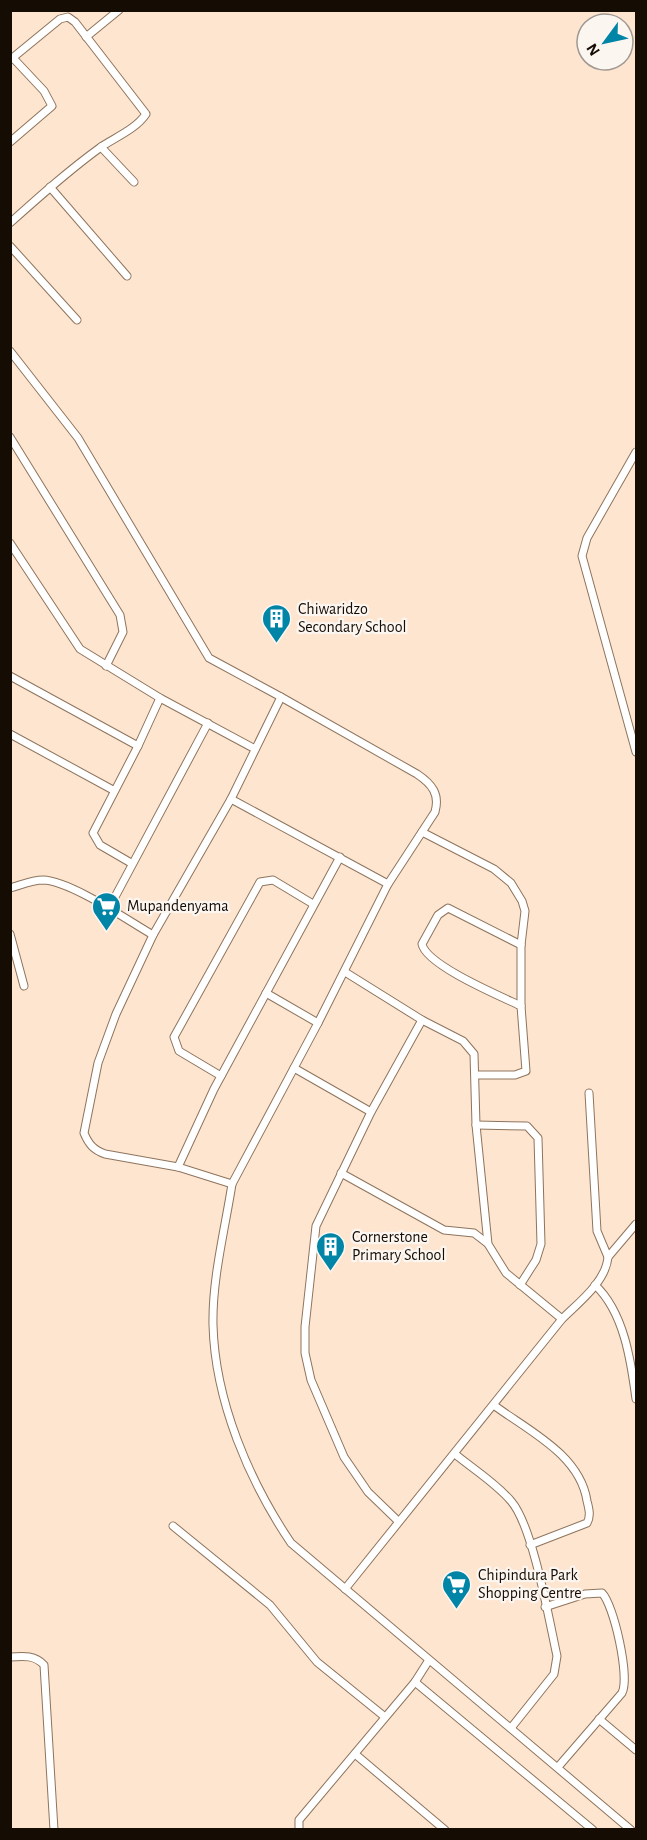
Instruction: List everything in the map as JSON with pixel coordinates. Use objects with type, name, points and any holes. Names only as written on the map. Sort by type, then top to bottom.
[{"type":"street","points":[[86,37],[119,10]]},
{"type":"street","points":[[10,142],[52,106],[44,91],[12,59],[60,19],[68,17],[146,114],[141,121],[101,147],[50,187],[10,223]]},
{"type":"street","points":[[101,147],[134,182]]},
{"type":"street","points":[[50,187],[127,276]]},
{"type":"street","points":[[10,246],[77,320]]},
{"type":"street","points":[[10,351],[78,438],[209,658],[427,781],[437,795],[438,803],[435,812],[388,884],[345,972],[232,1184],[213,1323],[215,1351],[235,1432],[267,1503],[291,1543],[631,1830]]},
{"type":"street","points":[[10,437],[120,615],[123,632],[106,666]]},
{"type":"street","points":[[636,452],[586,538],[582,556],[636,752]]},
{"type":"street","points":[[11,547],[80,649],[160,698],[255,749]]},
{"type":"street","points":[[10,676],[138,746]]},
{"type":"street","points":[[232,1184],[177,1167],[96,1151],[88,1143],[84,1133],[105,1041],[153,935],[231,799],[281,697]]},
{"type":"street","points":[[131,863],[100,845],[94,837],[94,826],[138,746],[160,698]]},
{"type":"street","points":[[108,910],[131,863],[208,723]]},
{"type":"street","points":[[10,734],[113,790]]},
{"type":"street","points":[[231,799],[388,884]]},
{"type":"street","points":[[422,832],[494,869],[511,883],[525,911],[521,945],[521,1006],[526,1071],[515,1075],[476,1075]]},
{"type":"street","points":[[177,1167],[221,1076],[340,857]]},
{"type":"street","points":[[10,888],[42,880],[54,882],[70,888],[153,935]]},
{"type":"street","points":[[221,1076],[179,1051],[174,1037],[260,882],[273,880],[314,904]]},
{"type":"street","points":[[521,945],[448,908],[438,915],[422,944],[427,956],[483,988],[521,1006]]},
{"type":"street","points":[[10,934],[24,986]]},
{"type":"street","points":[[345,972],[422,1020],[463,1041],[471,1048],[476,1075],[476,1125],[489,1245],[500,1266],[562,1319]]},
{"type":"street","points":[[266,993],[318,1023]]},
{"type":"street","points":[[398,1521],[368,1492],[344,1457],[311,1380],[305,1353],[305,1327],[316,1226],[371,1112],[422,1020]]},
{"type":"street","points":[[294,1068],[371,1112]]},
{"type":"street","points":[[345,1589],[398,1521],[495,1406],[562,1319],[595,1285],[608,1263],[608,1257],[597,1231],[589,1093]]},
{"type":"street","points":[[476,1125],[527,1126],[538,1138],[542,1231],[540,1253],[520,1285]]},
{"type":"street","points":[[341,1173],[434,1226],[451,1233],[474,1233],[489,1245]]},
{"type":"street","points":[[608,1257],[636,1224]]},
{"type":"street","points":[[595,1285],[613,1306],[619,1319],[636,1399]]},
{"type":"street","points":[[495,1406],[562,1455],[578,1473],[586,1492],[590,1517],[587,1523],[530,1545]]},
{"type":"street","points":[[455,1454],[512,1502],[524,1525],[558,1656],[554,1674],[511,1728]]},
{"type":"street","points":[[173,1526],[270,1605],[317,1662],[385,1717]]},
{"type":"street","points":[[545,1606],[594,1592],[602,1593],[607,1598],[626,1679],[622,1693],[558,1767]]},
{"type":"street","points":[[10,1657],[29,1656],[44,1665],[54,1830]]},
{"type":"street","points":[[299,1830],[299,1820],[415,1682],[429,1660]]},
{"type":"street","points":[[415,1682],[593,1830]]},
{"type":"street","points":[[599,1719],[636,1750]]},
{"type":"street","points":[[355,1754],[445,1830]]},
{"type":"place","name":"Chiwaridzo Secondary School","points":[[277,644]]},
{"type":"place","name":"Mupandenyama","points":[[106,932]]},
{"type":"place","name":"Cornerstone Primary School","points":[[331,1272]]},
{"type":"place","name":"Chipindura Park Shopping Centre","points":[[457,1610]]}]
